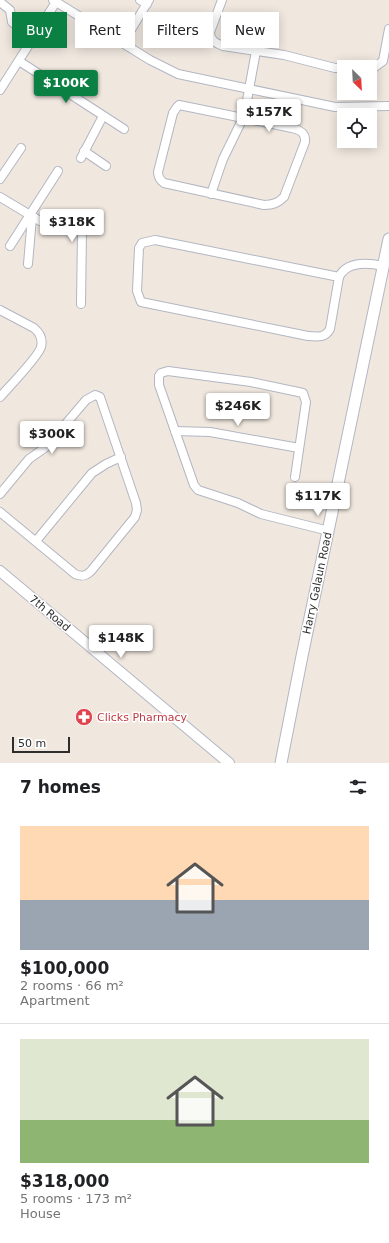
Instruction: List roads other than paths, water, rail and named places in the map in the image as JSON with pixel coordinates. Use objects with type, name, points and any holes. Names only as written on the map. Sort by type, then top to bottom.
[{"type":"main road","name":"Harry Galaun Road","points":[[282,763],[302,656],[389,240]]},
{"type":"street","points":[[222,0],[210,32],[212,40],[223,46],[284,55],[337,68]]},
{"type":"street","points":[[48,12],[54,1],[75,14]]},
{"type":"street","points":[[135,20],[145,1]]},
{"type":"street","points":[[0,2],[10,10],[12,22]]},
{"type":"street","points":[[377,66],[383,61],[389,29]]},
{"type":"street","points":[[0,90],[27,48]]},
{"type":"street","points":[[131,48],[150,60],[178,74],[335,107],[389,106]]},
{"type":"street","points":[[211,194],[223,159],[243,118],[250,89],[256,51]]},
{"type":"street","points":[[19,61],[124,129]]},
{"type":"street","points":[[183,105],[243,118],[292,128],[299,130],[304,135],[305,142],[286,195],[278,202],[264,205],[211,194],[164,183],[159,177],[158,172],[173,113],[177,106],[183,105]]},
{"type":"street","points":[[104,116],[82,154],[106,166]]},
{"type":"street","points":[[0,179],[21,148]]},
{"type":"street","points":[[10,246],[31,216],[58,171]]},
{"type":"street","points":[[0,197],[40,222],[77,222],[80,225],[82,231],[81,304]]},
{"type":"street","points":[[28,264],[31,216]]},
{"type":"street","points":[[339,277],[155,240],[142,243],[139,248],[137,291],[139,299],[144,304],[318,337],[325,336],[330,329],[339,277],[344,270],[357,265],[372,264],[383,266]]},
{"type":"street","points":[[0,310],[34,328],[42,340],[40,350],[0,397]]},
{"type":"street","points":[[295,477],[306,402],[303,393],[251,382],[168,371],[161,373],[158,380],[194,485],[198,490],[238,503],[261,514],[329,530]]},
{"type":"street","points":[[0,494],[29,459],[46,447],[86,400],[95,395],[100,397],[103,402],[136,503],[136,514],[91,571],[85,576],[75,574],[0,512]]},
{"type":"street","points":[[175,431],[203,431],[299,448]]},
{"type":"street","points":[[36,541],[92,473],[121,457]]},
{"type":"street","name":"7th Road","points":[[0,572],[228,763]]},
{"type":"place","name":"Clicks Pharmacy","points":[[84,717]]}]
